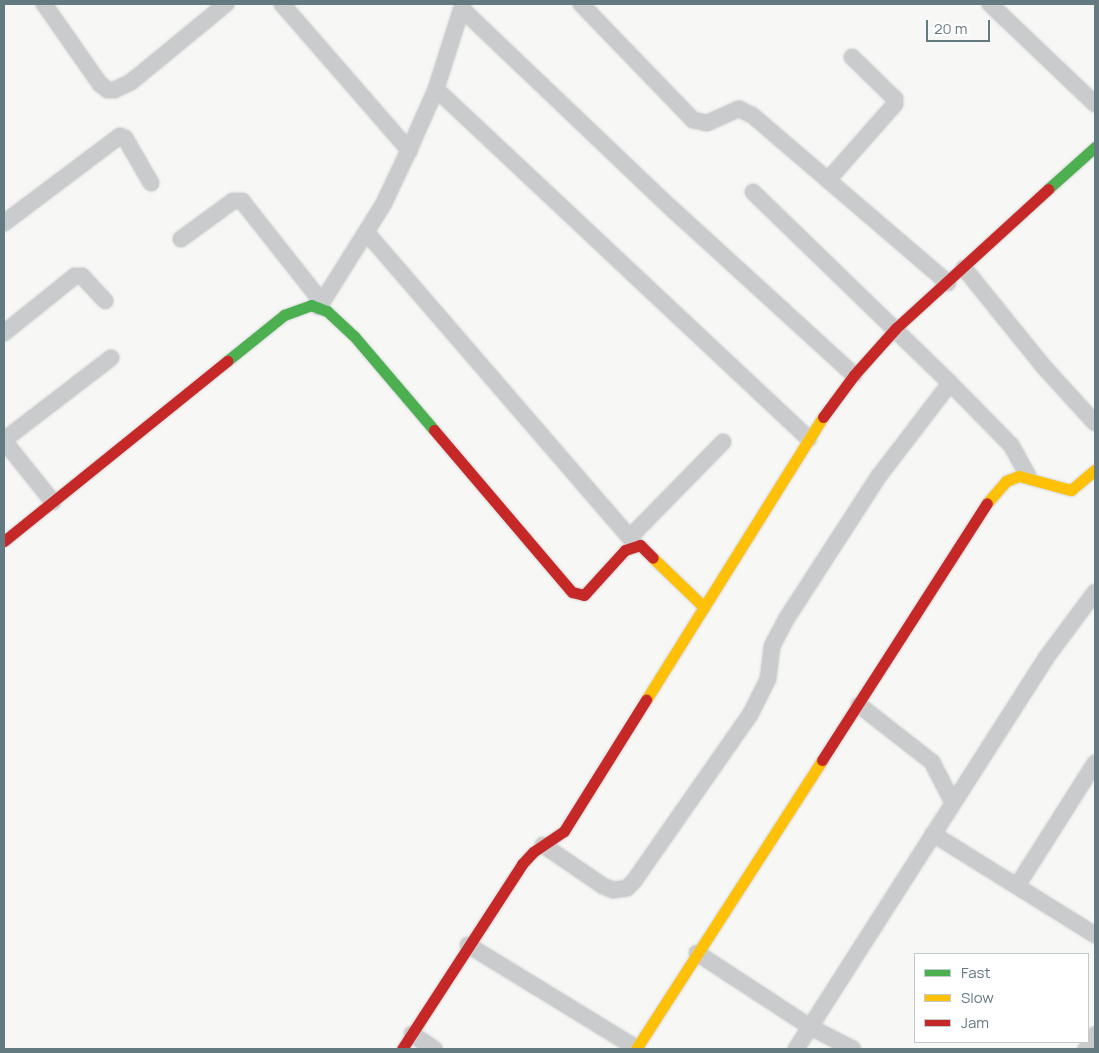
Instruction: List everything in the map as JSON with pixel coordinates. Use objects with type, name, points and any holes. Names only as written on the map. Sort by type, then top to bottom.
[{"type":"street","points":[[44,4],[108,90],[131,82],[226,4]]},
{"type":"street","points":[[282,4],[409,150]]},
{"type":"street","points":[[581,4],[693,120],[707,123],[734,110],[748,112],[948,283]]},
{"type":"street","points":[[990,4],[1095,104]]},
{"type":"street","points":[[4,541],[284,315],[299,307],[320,304],[366,232],[409,150],[436,89],[463,7],[670,207],[854,375]]},
{"type":"street","points":[[828,180],[895,104],[895,99],[852,57]]},
{"type":"street","points":[[436,89],[809,439]]},
{"type":"street","points":[[4,223],[120,136],[125,138],[151,183]]},
{"type":"street","points":[[402,1049],[528,857],[564,831],[809,439],[854,375],[896,328],[948,283],[1095,147]]},
{"type":"street","points":[[753,192],[896,328],[1011,445],[1028,476]]},
{"type":"street","points":[[182,239],[233,201],[242,201],[320,304],[354,336],[572,592],[584,595],[723,442]]},
{"type":"street","points":[[366,232],[632,540],[640,545],[704,607]]},
{"type":"street","points":[[964,268],[1044,366],[1095,423]]},
{"type":"street","points":[[4,333],[75,276],[82,276],[105,302]]},
{"type":"street","points":[[53,502],[4,440],[111,358]]},
{"type":"street","points":[[543,846],[602,886],[613,890],[627,888],[634,881],[750,715],[768,679],[772,646],[787,618],[879,476],[950,383]]},
{"type":"street","points":[[468,946],[636,1049],[985,505],[1006,481],[1028,476],[1068,490],[1081,484],[1095,470]]},
{"type":"street","points":[[796,1049],[1046,658],[1095,592]]},
{"type":"street","points":[[858,705],[932,762],[953,804]]},
{"type":"street","points":[[1017,886],[1095,763]]},
{"type":"street","points":[[933,834],[1095,935]]},
{"type":"street","points":[[697,953],[810,1027],[853,1049]]},
{"type":"street","points":[[412,1034],[434,1049]]},
{"type":"street","points":[[1086,1049],[1095,1035]]},
{"type":"traffic: fast","points":[[1048,189],[1095,147]]},
{"type":"traffic: fast","points":[[227,361],[284,315],[311,305],[327,311],[354,336],[434,430]]},
{"type":"traffic: slow","points":[[646,700],[823,417]]},
{"type":"traffic: slow","points":[[987,503],[1006,481],[1019,476],[1071,490],[1095,470]]},
{"type":"traffic: slow","points":[[653,558],[704,607]]},
{"type":"traffic: slow","points":[[636,1049],[822,760]]},
{"type":"traffic: jam","points":[[823,417],[854,375],[896,328],[1048,189]]},
{"type":"traffic: jam","points":[[4,541],[227,361]]},
{"type":"traffic: jam","points":[[434,430],[572,592],[584,595],[625,550],[640,545],[653,558]]},
{"type":"traffic: jam","points":[[822,760],[987,503]]},
{"type":"traffic: jam","points":[[402,1049],[522,864],[533,852],[564,831],[646,700]]}]
